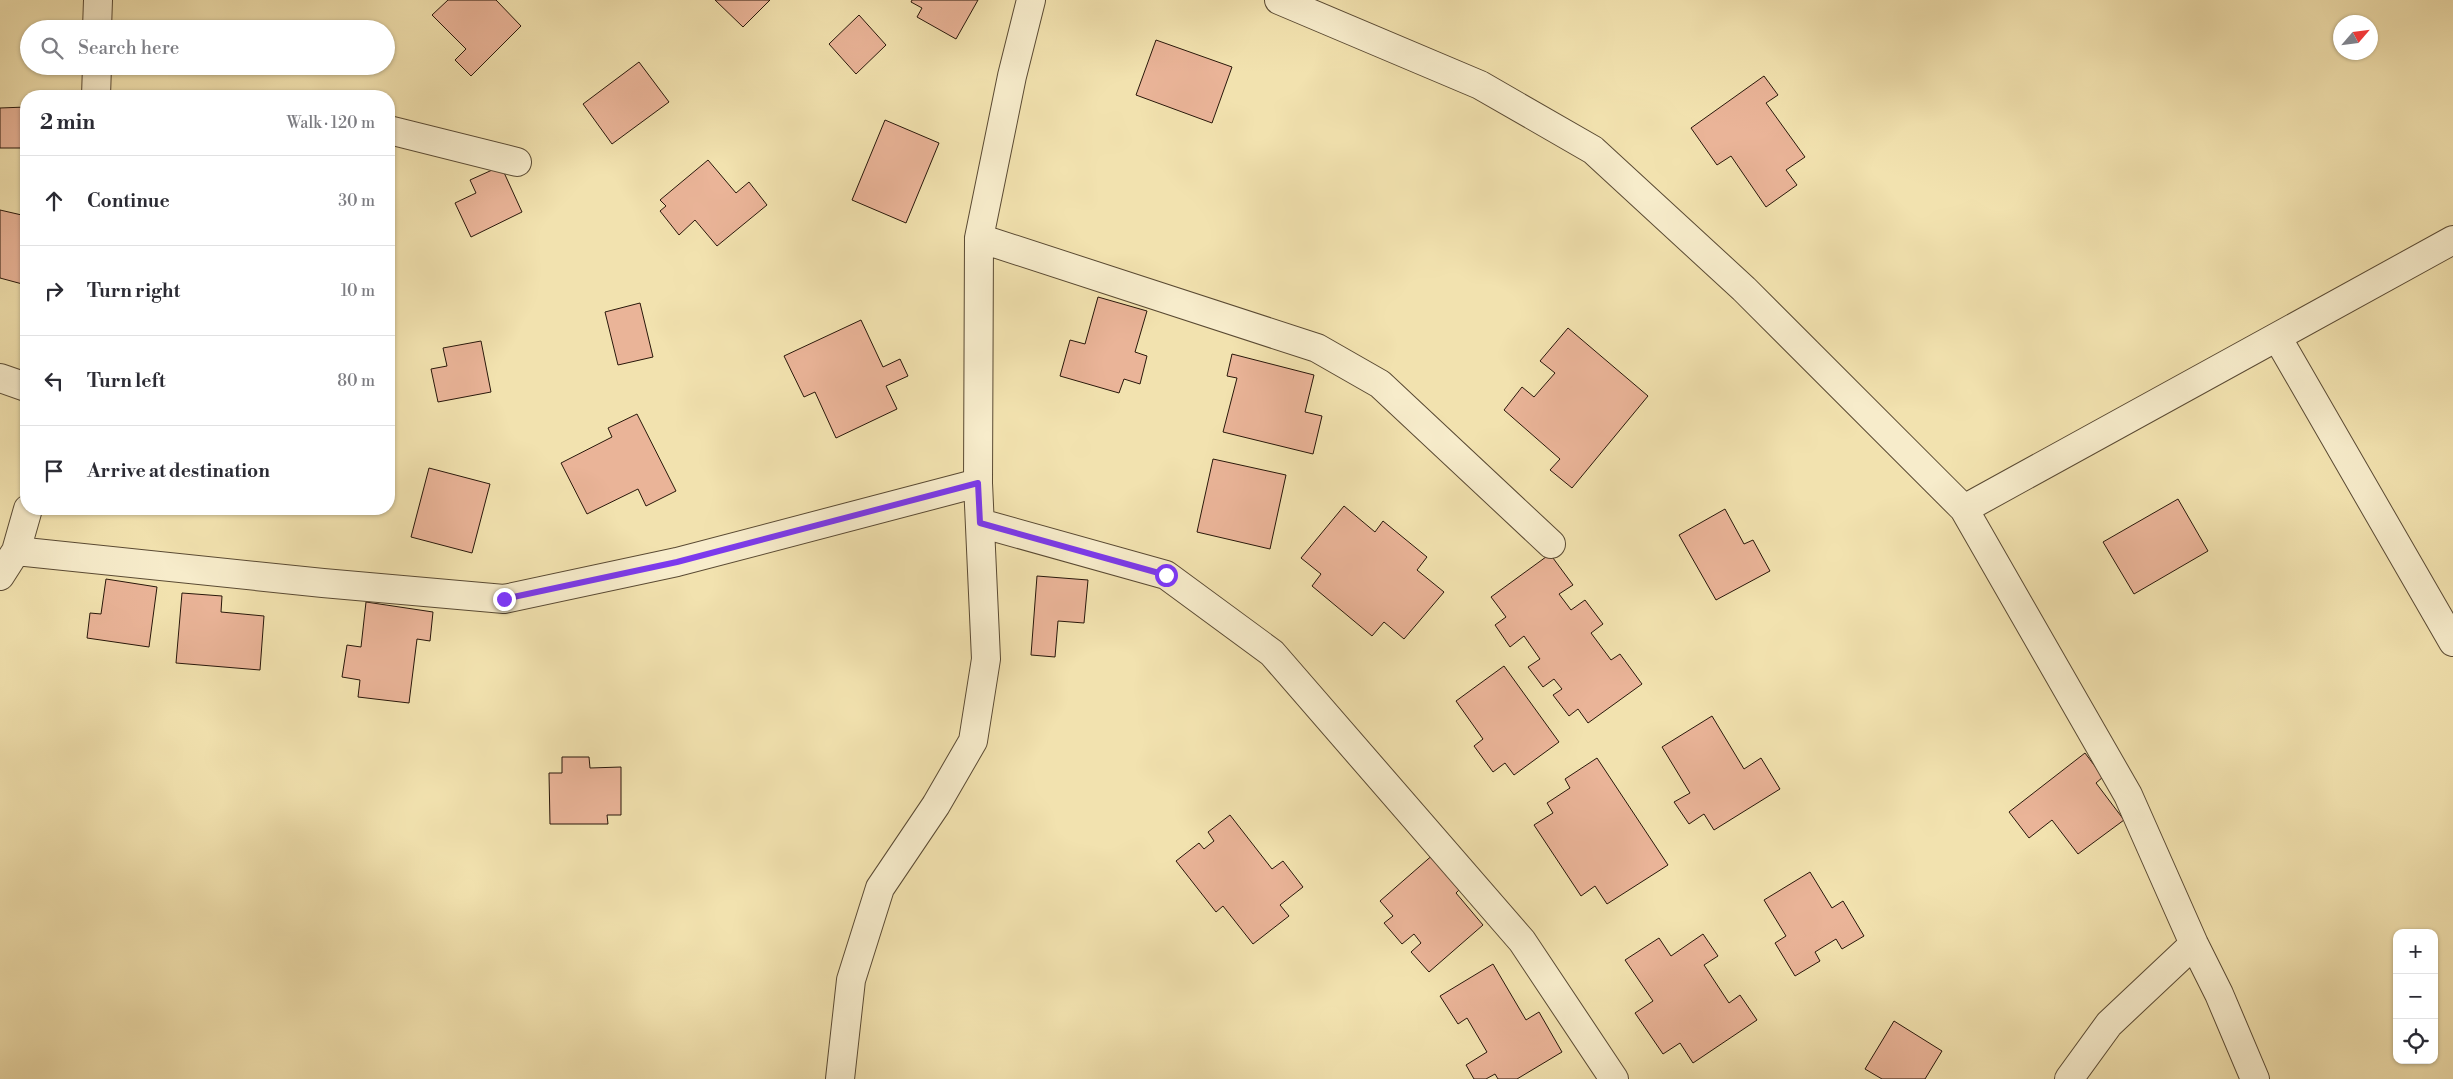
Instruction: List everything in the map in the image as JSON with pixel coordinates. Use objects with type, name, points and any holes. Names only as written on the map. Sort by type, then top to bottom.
[{"type":"street","points":[[97,20],[98,0]]},
{"type":"street","points":[[840,1079],[851,980],[880,888],[936,805],[973,741],[986,659],[978,483],[979,238],[1012,76],[1031,0]]},
{"type":"street","points":[[1280,0],[1480,85],[1593,150],[1744,290],[1964,509],[2128,795],[2194,944],[2219,994],[2255,1079]]},
{"type":"street","points":[[96,90],[97,75]]},
{"type":"street","points":[[395,132],[517,162]]},
{"type":"street","points":[[979,238],[1317,348],[1380,384],[1551,544]]},
{"type":"street","points":[[1964,509],[2453,240]]},
{"type":"street","points":[[2277,337],[2453,642]]},
{"type":"street","points":[[0,378],[20,386]]},
{"type":"street","points":[[16,551],[323,583],[504,599],[677,562],[978,483]]},
{"type":"street","points":[[0,576],[16,551],[26,515]]},
{"type":"street","points":[[980,523],[1166,575],[1272,653],[1522,941],[1614,1079]]},
{"type":"street","points":[[2069,1079],[2109,1024],[2194,944]]},
{"type":"building","points":[[448,0],[496,0],[521,26],[471,76],[455,60],[466,49],[432,15]]},
{"type":"building","points":[[715,0],[770,0],[743,27]]},
{"type":"building","points":[[912,0],[978,0],[956,39],[917,17],[922,8],[911,2]]},
{"type":"building","points":[[859,15],[886,45],[856,74],[829,44]]},
{"type":"building","points":[[1156,40],[1232,67],[1212,123],[1136,95]]},
{"type":"building","points":[[639,62],[669,102],[612,144],[583,104]]},
{"type":"building","points":[[1764,76],[1778,95],[1766,103],[1805,157],[1786,170],[1797,185],[1766,207],[1731,156],[1717,165],[1691,128]]},
{"type":"building","points":[[20,107],[20,148],[0,148],[0,108]]},
{"type":"building","points":[[885,120],[939,143],[906,223],[852,200]]},
{"type":"building","points":[[708,160],[736,193],[749,182],[767,205],[717,246],[695,220],[679,235],[660,211],[666,206],[660,200]]},
{"type":"building","points":[[501,166],[522,212],[471,237],[455,203],[476,193],[470,180]]},
{"type":"building","points":[[0,210],[20,215],[20,283],[0,278]]},
{"type":"building","points":[[1098,297],[1147,311],[1135,352],[1147,356],[1140,384],[1124,379],[1119,393],[1060,376],[1070,340],[1085,344]]},
{"type":"building","points":[[640,303],[653,357],[618,365],[605,312]]},
{"type":"building","points":[[861,320],[883,367],[900,359],[908,376],[886,386],[897,409],[836,438],[815,392],[804,397],[784,356]]},
{"type":"building","points":[[1568,328],[1648,396],[1572,488],[1550,470],[1560,459],[1504,410],[1522,387],[1534,397],[1555,373],[1540,361]]},
{"type":"building","points":[[481,341],[491,392],[438,402],[431,369],[447,366],[443,348]]},
{"type":"building","points":[[1232,354],[1314,375],[1305,412],[1322,416],[1313,454],[1223,432],[1237,378],[1227,376]]},
{"type":"building","points":[[637,414],[676,491],[646,506],[638,489],[587,514],[561,463],[612,437],[608,428]]},
{"type":"building","points":[[1213,459],[1286,475],[1270,549],[1197,532]]},
{"type":"building","points":[[429,468],[490,484],[472,553],[411,537]]},
{"type":"building","points":[[2178,499],[2208,551],[2134,594],[2103,542]]},
{"type":"building","points":[[1344,506],[1375,532],[1383,521],[1427,557],[1417,570],[1444,592],[1404,639],[1384,622],[1372,636],[1312,586],[1321,574],[1301,558]]},
{"type":"building","points":[[1725,509],[1744,544],[1753,540],[1770,571],[1716,600],[1679,535]]},
{"type":"building","points":[[1550,554],[1573,585],[1559,594],[1571,610],[1585,600],[1603,624],[1591,633],[1611,660],[1620,654],[1642,684],[1588,723],[1578,709],[1569,716],[1553,695],[1562,689],[1554,679],[1543,687],[1528,667],[1540,659],[1524,636],[1510,647],[1495,625],[1506,617],[1491,597]]},
{"type":"building","points":[[1037,576],[1088,580],[1084,623],[1058,621],[1055,657],[1031,655]]},
{"type":"building","points":[[106,579],[157,587],[149,647],[87,638],[90,613],[101,614]]},
{"type":"building","points":[[182,593],[222,596],[221,612],[264,616],[260,670],[176,663]]},
{"type":"building","points":[[366,602],[433,612],[430,641],[417,639],[409,703],[358,697],[360,680],[342,677],[347,645],[361,647]]},
{"type":"building","points":[[1504,666],[1559,742],[1514,775],[1505,763],[1493,772],[1474,746],[1483,739],[1456,701]]},
{"type":"building","points":[[1712,716],[1744,769],[1761,758],[1780,789],[1714,830],[1704,814],[1689,824],[1674,802],[1690,793],[1662,747]]},
{"type":"building","points":[[2085,753],[2103,777],[2096,783],[2124,820],[2078,854],[2052,820],[2029,838],[2009,812]]},
{"type":"building","points":[[562,757],[589,757],[590,768],[621,767],[621,815],[607,815],[608,824],[550,824],[549,773],[562,773]]},
{"type":"building","points":[[1597,758],[1668,865],[1607,904],[1595,886],[1581,896],[1534,825],[1553,813],[1547,803],[1570,788],[1565,779]]},
{"type":"building","points":[[1230,815],[1272,869],[1283,861],[1303,887],[1280,905],[1289,916],[1253,944],[1223,906],[1216,912],[1176,861],[1199,843],[1204,849],[1214,841],[1208,832]]},
{"type":"building","points":[[1435,853],[1463,886],[1456,893],[1483,925],[1429,972],[1411,952],[1421,943],[1414,934],[1402,944],[1384,923],[1393,916],[1380,901]]},
{"type":"building","points":[[1810,872],[1832,908],[1843,901],[1864,936],[1842,949],[1836,939],[1815,952],[1820,961],[1795,976],[1775,943],[1786,936],[1764,900]]},
{"type":"building","points":[[1703,934],[1718,956],[1704,965],[1729,1003],[1740,995],[1757,1020],[1693,1063],[1680,1043],[1663,1054],[1635,1013],[1653,1001],[1625,960],[1659,938],[1671,956]]},
{"type":"building","points":[[1493,964],[1526,1020],[1539,1012],[1562,1052],[1517,1079],[1498,1079],[1495,1074],[1486,1079],[1474,1079],[1466,1065],[1487,1052],[1467,1018],[1458,1024],[1440,996]]},
{"type":"building","points":[[1894,1021],[1942,1051],[1925,1079],[1882,1079],[1865,1069]]},
{"type":"route","points":[[504,599],[677,562],[978,483],[980,523],[1166,575]]}]
